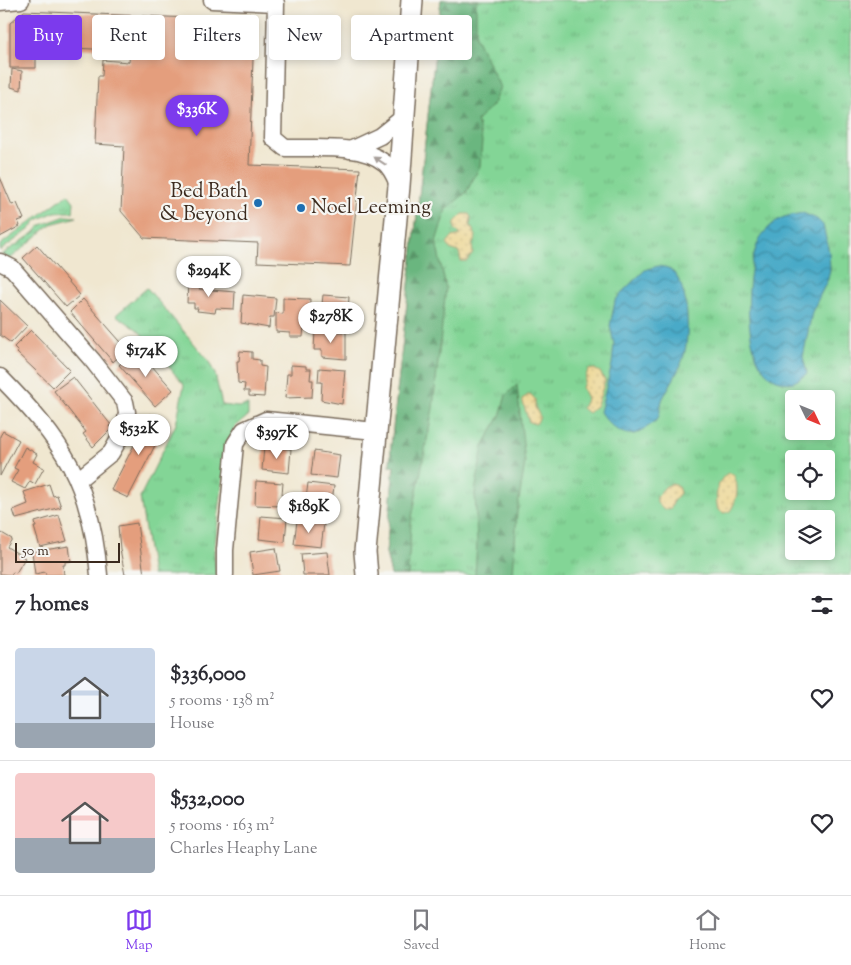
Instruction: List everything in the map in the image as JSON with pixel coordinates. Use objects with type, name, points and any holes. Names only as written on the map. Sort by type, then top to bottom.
[{"type":"main road","points":[[367,575],[366,552],[405,116],[412,0]]},
{"type":"street","points":[[0,2],[21,0]]},
{"type":"street","points":[[212,0],[276,3],[273,138],[279,145],[285,148],[350,150],[376,157],[386,164],[399,186]]},
{"type":"street","points":[[350,150],[380,136],[405,116]]},
{"type":"street","points":[[0,262],[12,268],[93,361],[125,402],[127,412],[124,428],[111,454],[79,480]]},
{"type":"street","points":[[1,382],[40,420],[66,455],[79,480],[91,516],[99,575]]},
{"type":"street","points":[[225,575],[225,550],[236,444],[244,430],[266,420],[376,431]]},
{"type":"green space","points":[[441,0],[851,0],[851,575],[391,575],[386,553],[394,466],[390,466],[434,60],[472,60],[472,15],[439,15]]},
{"type":"green space","points":[[441,0],[479,0],[476,3],[476,37],[500,87],[493,104],[477,121],[482,141],[480,166],[466,193],[446,209],[436,242],[446,288],[433,408],[411,523],[408,575],[391,575],[386,553],[394,466],[390,466],[391,446],[434,60],[472,60],[472,15],[439,15]]},
{"type":"green space","points":[[68,194],[74,202],[73,212],[55,212],[37,220],[30,229],[0,251],[0,245]]},
{"type":"green space","points":[[66,216],[77,217],[51,224],[10,259],[1,255],[34,233],[41,225]]},
{"type":"green space","points":[[147,288],[208,360],[215,374],[222,405],[238,407],[248,405],[248,416],[235,427],[227,446],[214,553],[216,575],[152,575],[140,497],[176,424],[184,385],[138,330],[116,315]]},
{"type":"green space","points":[[517,385],[525,463],[517,512],[513,575],[475,575],[477,543],[475,492],[483,446],[500,416],[506,395]]},
{"type":"sand","points":[[463,214],[469,214],[471,218],[470,225],[476,236],[472,246],[473,253],[467,261],[461,261],[459,252],[450,249],[447,243],[452,237],[461,235],[455,229],[455,222]]},
{"type":"sand","points":[[594,369],[600,372],[605,381],[597,405],[588,413],[582,408],[587,398],[582,388],[588,370]]},
{"type":"sand","points":[[530,394],[535,399],[535,407],[540,417],[536,424],[529,422],[522,399]]},
{"type":"sand","points":[[728,473],[733,474],[737,493],[730,511],[724,513],[718,510],[717,495],[721,480]]},
{"type":"sand","points":[[672,484],[678,486],[680,493],[674,500],[671,508],[664,510],[657,503],[657,496],[666,486]]},
{"type":"water","points":[[803,213],[817,219],[823,225],[829,252],[830,269],[828,279],[812,312],[803,357],[807,373],[798,380],[788,383],[780,381],[767,373],[757,359],[749,318],[749,295],[754,255],[760,238],[770,226],[780,219]]},
{"type":"water","points":[[658,266],[671,270],[678,278],[682,288],[687,311],[686,346],[680,366],[663,399],[657,419],[639,432],[626,434],[620,432],[609,423],[600,412],[612,364],[614,344],[610,326],[615,301],[623,291],[645,270]]},
{"type":"building","points":[[24,11],[119,15],[92,15],[92,49],[82,48],[82,15],[19,15]]},
{"type":"building","points":[[165,17],[175,17],[175,60],[253,60],[249,165],[360,169],[350,266],[257,262],[258,243],[144,238],[121,211],[124,146],[95,144],[98,76],[102,76],[103,60],[129,62],[129,60],[165,60]]},
{"type":"building","points":[[15,19],[15,60],[36,60],[36,68],[10,68],[10,23]]},
{"type":"building","points":[[12,69],[22,71],[21,90],[11,87]]},
{"type":"building","points":[[0,177],[12,205],[17,203],[24,219],[18,221],[20,226],[0,237]]},
{"type":"building","points":[[37,245],[80,295],[66,307],[23,258]]},
{"type":"building","points":[[188,281],[200,282],[199,289],[235,292],[234,309],[216,308],[215,313],[197,311],[198,308],[194,308],[194,303],[187,303]]},
{"type":"building","points":[[243,295],[276,298],[274,317],[270,317],[269,328],[241,323]]},
{"type":"building","points":[[323,295],[349,297],[347,325],[320,323]]},
{"type":"building","points":[[283,298],[310,299],[309,327],[304,326],[303,337],[290,337],[290,333],[276,332],[276,313],[283,314]]},
{"type":"building","points":[[83,299],[127,349],[113,362],[70,312]]},
{"type":"building","points":[[0,300],[27,326],[11,343],[0,335]]},
{"type":"building","points":[[31,330],[70,370],[53,387],[17,353],[18,351],[14,347]]},
{"type":"building","points":[[315,330],[346,332],[346,359],[322,357],[322,350],[314,350]]},
{"type":"building","points":[[137,349],[173,390],[155,406],[119,365]]},
{"type":"building","points":[[240,351],[252,352],[252,359],[260,360],[260,366],[266,367],[264,397],[249,396],[249,391],[244,391],[245,384],[238,383],[237,361],[239,361]]},
{"type":"building","points":[[291,365],[306,366],[306,369],[311,369],[310,380],[313,380],[312,397],[285,398],[287,374],[291,374]]},
{"type":"building","points":[[319,368],[345,370],[342,404],[321,400],[322,382],[318,382]]},
{"type":"building","points":[[73,377],[111,425],[109,426],[111,429],[93,447],[83,434],[86,432],[54,391]]},
{"type":"building","points":[[150,414],[167,422],[128,498],[111,490]]},
{"type":"building","points":[[3,431],[19,440],[0,476],[0,436]]},
{"type":"building","points":[[25,447],[37,454],[33,462],[44,468],[35,484],[30,481],[25,489],[11,482],[18,470],[14,468]]},
{"type":"building","points":[[264,447],[291,449],[289,473],[262,470]]},
{"type":"building","points":[[314,451],[340,455],[337,478],[311,475]]},
{"type":"building","points":[[256,481],[283,483],[281,506],[255,505]]},
{"type":"building","points":[[308,483],[334,486],[331,510],[305,506]]},
{"type":"building","points":[[49,484],[53,496],[57,495],[61,507],[16,519],[13,510],[28,504],[24,492]]},
{"type":"building","points":[[59,515],[67,541],[40,547],[34,527],[36,527],[35,522]]},
{"type":"building","points":[[261,516],[287,518],[285,542],[259,539]]},
{"type":"building","points":[[297,521],[324,524],[321,547],[294,544]]},
{"type":"building","points":[[137,523],[144,575],[125,575],[118,526]]},
{"type":"building","points":[[0,532],[12,539],[7,547],[25,558],[16,573],[13,572],[11,575],[0,574]]},
{"type":"building","points":[[69,546],[71,561],[65,562],[65,565],[63,565],[64,575],[46,575],[45,572],[35,574],[32,552]]},
{"type":"building","points":[[276,548],[280,571],[253,575],[250,552]]},
{"type":"building","points":[[327,552],[330,575],[303,575],[301,554]]},
{"type":"place","name":"Bed Bath & Beyond","points":[[258,203]]},
{"type":"place","name":"Noel Leeming","points":[[301,208]]}]
